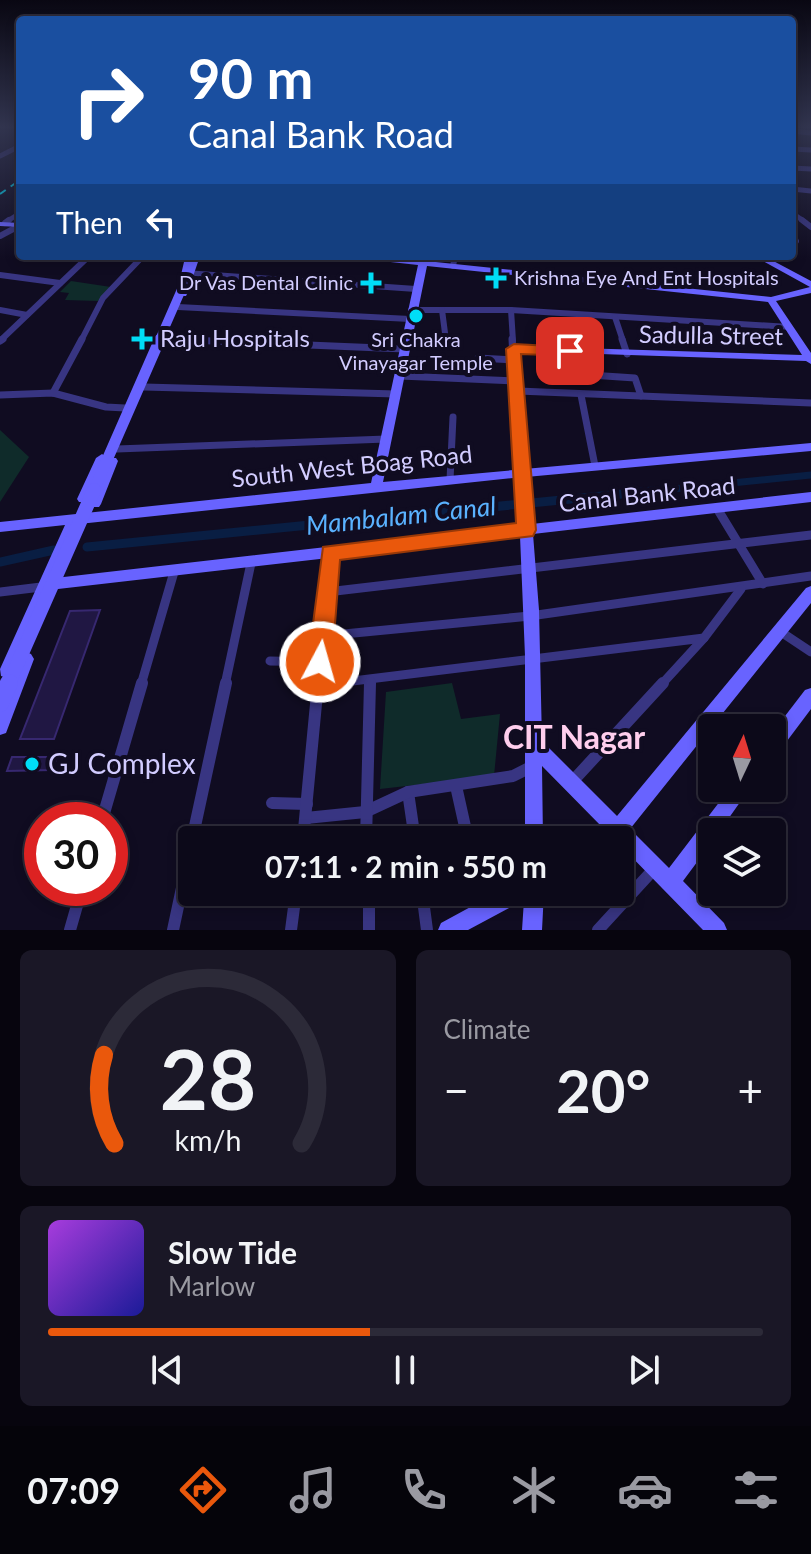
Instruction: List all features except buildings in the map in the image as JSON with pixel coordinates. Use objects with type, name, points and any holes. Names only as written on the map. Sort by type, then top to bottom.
[{"type":"street","points":[[0,236],[9,225]]},
{"type":"street","points":[[0,341],[85,260]]},
{"type":"street","points":[[53,393],[103,298],[139,260]]},
{"type":"street","points":[[0,727],[6,678],[41,587],[117,449],[178,307],[190,260]]},
{"type":"street","points":[[0,703],[183,286],[190,260]]},
{"type":"street","points":[[393,260],[423,263],[454,261],[771,300],[788,299],[808,291]]},
{"type":"street","points":[[764,260],[808,291]]},
{"type":"street","points":[[777,260],[811,278]]},
{"type":"street","points":[[376,488],[423,263]]},
{"type":"street","points":[[187,273],[416,289]]},
{"type":"street","points":[[6,678],[58,583],[125,408],[187,273]]},
{"type":"street","points":[[0,275],[60,283]]},
{"type":"street","points":[[771,300],[810,359]]},
{"type":"street","points":[[178,307],[410,315],[442,310],[511,310],[789,327]]},
{"type":"street","points":[[0,310],[27,315]]},
{"type":"street","points":[[442,310],[445,333]]},
{"type":"street","points":[[511,310],[518,391],[519,473],[528,568],[534,826]]},
{"type":"street","points":[[615,317],[627,354]]},
{"type":"street","points":[[163,339],[405,349]]},
{"type":"street","points":[[478,358],[514,354]]},
{"type":"street","name":"Sadulla Street","points":[[514,354],[810,359]]},
{"type":"street","points":[[590,375],[635,378],[641,396]]},
{"type":"street","points":[[400,376],[516,381]]},
{"type":"street","points":[[144,387],[396,394]]},
{"type":"street","points":[[518,391],[811,403]]},
{"type":"street","points":[[0,395],[53,393],[106,407],[125,408]]},
{"type":"street","points":[[581,395],[595,466]]},
{"type":"street","points":[[450,480],[453,417]]},
{"type":"street","points":[[117,449],[386,439]]},
{"type":"street","name":"South West Boag Road","points":[[0,527],[82,516],[811,447]]},
{"type":"street","name":"Canal Bank Road","points":[[58,583],[811,497]]},
{"type":"street","points":[[718,510],[763,584]]},
{"type":"street","points":[[327,592],[811,535]]},
{"type":"street","points":[[305,826],[331,553]]},
{"type":"street","points":[[195,826],[251,563]]},
{"type":"street","points":[[107,802],[174,572]]},
{"type":"street","points":[[323,636],[530,616],[741,589],[811,576]]},
{"type":"street","points":[[0,592],[41,587]]},
{"type":"street","points":[[571,783],[704,638],[741,589]]},
{"type":"street","points":[[617,826],[811,592]]},
{"type":"street","points":[[777,630],[811,652]]},
{"type":"street","points":[[318,685],[704,638]]},
{"type":"street","points":[[270,661],[320,662]]},
{"type":"street","points":[[366,826],[370,680]]},
{"type":"street","points":[[786,729],[811,696]]},
{"type":"street","points":[[534,745],[571,783],[603,826]]},
{"type":"street","points":[[306,818],[365,812],[408,792],[513,776],[533,766]]},
{"type":"street","points":[[456,786],[465,826]]},
{"type":"street","points":[[408,792],[413,826]]},
{"type":"street","points":[[670,882],[730,802]]},
{"type":"street","points":[[272,803],[307,804]]},
{"type":"street","points":[[634,853],[655,868],[717,930]]},
{"type":"street","points":[[598,930],[655,868]]},
{"type":"street","points":[[70,930],[77,906]]},
{"type":"street","points":[[173,930],[182,906]]},
{"type":"street","points":[[291,930],[294,906]]},
{"type":"street","points":[[369,906],[369,930]]},
{"type":"street","points":[[424,906],[427,930]]},
{"type":"street","points":[[482,906],[483,913]]},
{"type":"street","points":[[448,930],[495,906]]},
{"type":"street","points":[[532,930],[533,906]]},
{"type":"green space","points":[[71,281],[111,287],[98,301],[65,300],[69,293],[60,292]]},
{"type":"green space","points":[[0,430],[29,457],[0,502]]},
{"type":"green space","points":[[452,683],[461,719],[500,714],[494,776],[380,789],[386,692]]},
{"type":"waterway","name":"Mambalam Canal","points":[[652,491],[811,475]]},
{"type":"waterway","name":"Mambalam Canal","points":[[652,491],[663,490]]},
{"type":"waterway","name":"Mambalam Canal","points":[[87,547],[652,491]]},
{"type":"waterway","name":"Mambalam Canal","points":[[643,492],[652,491]]},
{"type":"waterway","name":"Mambalam Canal","points":[[0,562],[54,550]]},
{"type":"railway","points":[[0,194],[16,183]]},
{"type":"place","name":"Krishna Eye And Ent Hospitals","points":[[496,278]]},
{"type":"place","name":"Dr Vas Dental Clinic","points":[[371,283]]},
{"type":"place","name":"Sri Chakra Vinayagar Temple","points":[[416,316]]},
{"type":"place","name":"Raju Hospitals","points":[[142,339]]},
{"type":"place","name":"GJ Complex","points":[[32,764]]},
{"type":"district","name":"CIT Nagar","points":[[574,738]]},
{"type":"route","points":[[320,662],[331,553],[526,530],[519,473],[514,349],[570,351]]}]
